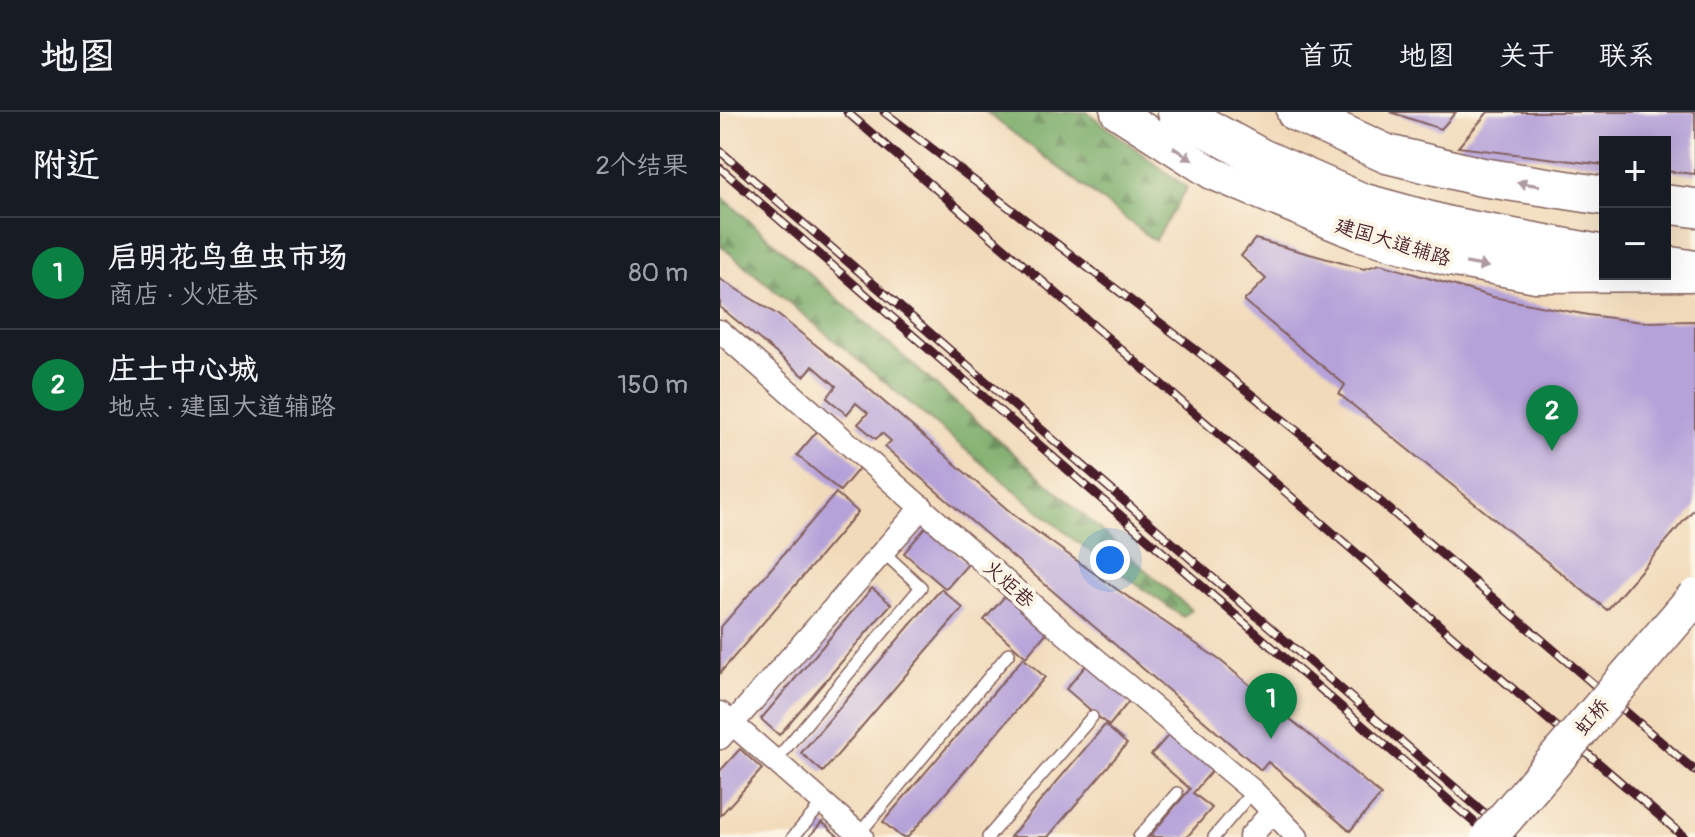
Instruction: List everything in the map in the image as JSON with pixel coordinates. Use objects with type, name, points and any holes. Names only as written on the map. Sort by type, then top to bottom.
[{"type":"highway","points":[[1177,112],[1261,158],[1361,202],[1449,226],[1599,254]]},
{"type":"highway","points":[[1229,112],[1373,183],[1495,226],[1599,254]]},
{"type":"highway","points":[[1296,112],[1387,154],[1482,177],[1599,195]]},
{"type":"highway","points":[[1671,205],[1695,208]]},
{"type":"highway","points":[[1671,266],[1695,272]]},
{"type":"main road","name":"建国大道辅路","points":[[1117,112],[1212,173],[1358,234],[1450,260],[1536,276],[1695,272]]},
{"type":"main road","name":"虹桥","points":[[1489,837],[1695,597]]},
{"type":"street","name":"火炬巷","points":[[720,331],[1055,625],[1253,791],[1297,837]]},
{"type":"street","points":[[861,835],[775,761],[724,725],[922,507]]},
{"type":"street","points":[[1250,837],[1272,812]]},
{"type":"lane","points":[[775,761],[921,587],[883,552]]},
{"type":"lane","points":[[861,835],[1009,653]]},
{"type":"lane","points":[[988,837],[1092,717]]},
{"type":"lane","points":[[1214,837],[1253,791]]},
{"type":"lane","points":[[1139,837],[1177,793]]},
{"type":"lane","points":[[793,837],[823,803]]},
{"type":"green space","points":[[986,112],[1087,112],[1187,188],[1155,241]]},
{"type":"green space","points":[[720,195],[1191,610],[1183,617],[1073,539],[720,245]]},
{"type":"building","points":[[1390,112],[1456,112],[1441,129]]},
{"type":"building","points":[[1488,112],[1695,112],[1695,174],[1671,172],[1671,136],[1599,136],[1599,164],[1458,147]]},
{"type":"building","points":[[1255,239],[1364,269],[1380,264],[1493,297],[1588,315],[1643,322],[1695,321],[1695,508],[1607,610],[1339,394],[1345,385],[1244,301],[1266,279],[1241,256]]},
{"type":"building","points":[[720,279],[778,315],[845,368],[1015,516],[1221,661],[1381,795],[1350,831],[1268,762],[1261,770],[885,447],[891,441],[882,433],[876,439],[858,424],[868,413],[856,403],[847,414],[827,398],[836,386],[813,366],[804,376],[720,307]]},
{"type":"building","points":[[819,429],[861,466],[840,491],[797,455]]},
{"type":"building","points":[[836,493],[858,512],[720,673],[720,628]]},
{"type":"building","points":[[926,527],[968,564],[946,589],[904,553]]},
{"type":"building","points":[[872,588],[891,604],[779,735],[761,719]]},
{"type":"building","points":[[941,589],[963,608],[823,772],[801,753]]},
{"type":"building","points":[[1006,595],[1048,631],[1026,657],[984,620]]},
{"type":"building","points":[[1023,658],[1045,677],[908,837],[901,837],[883,822]]},
{"type":"building","points":[[1088,663],[1130,700],[1109,726],[1066,689]]},
{"type":"building","points":[[1105,725],[1127,744],[1048,837],[1010,837]]},
{"type":"building","points":[[1173,730],[1216,766],[1193,793],[1212,808],[1187,837],[1149,837],[1190,789],[1151,755]]},
{"type":"building","points":[[740,749],[762,769],[720,816],[720,771]]},
{"type":"building","points":[[822,822],[839,837],[809,837]]},
{"type":"railway","points":[[847,112],[1684,837]]},
{"type":"railway","points":[[884,112],[1205,357],[1313,444],[1695,771]]},
{"type":"railway","points":[[720,151],[1512,837]]},
{"type":"railway","points":[[720,168],[1491,837]]},
{"type":"place","name":"庄士中心城","points":[[1552,451]]},
{"type":"place","name":"启明花鸟鱼虫市场","points":[[1271,739]]}]
